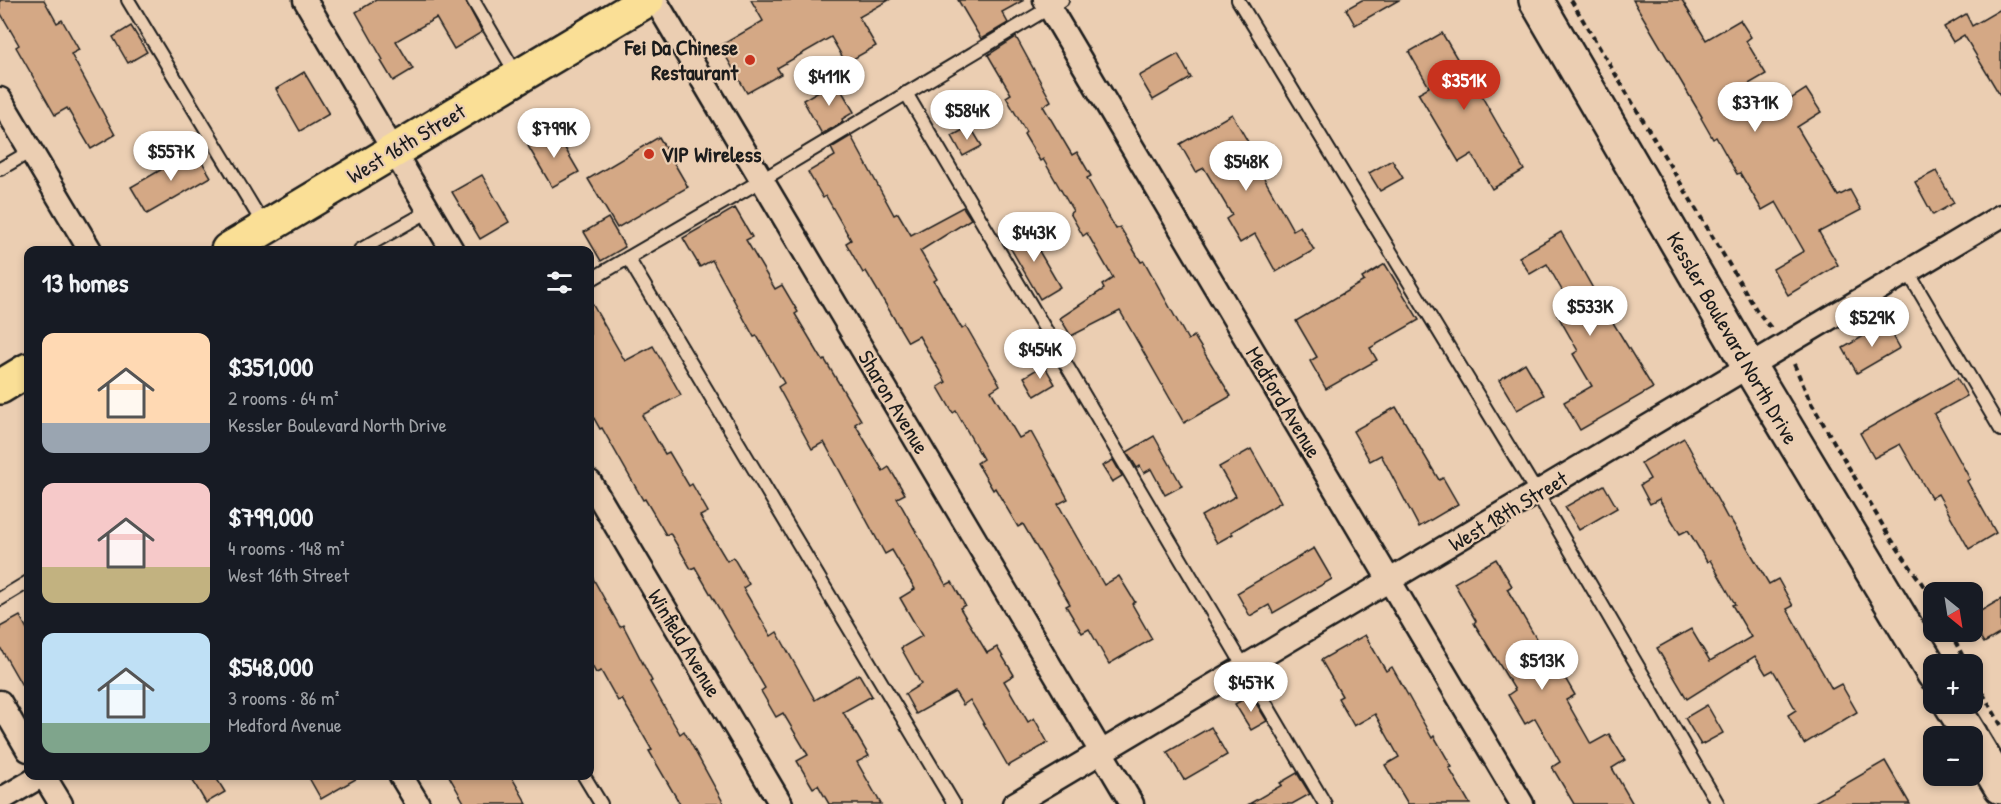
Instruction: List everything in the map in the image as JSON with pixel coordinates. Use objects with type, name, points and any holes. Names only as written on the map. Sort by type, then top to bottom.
[{"type":"main road","name":"West 16th Street","points":[[237,246],[646,0]]},
{"type":"main road","name":"Kessler Boulevard North Drive","points":[[1536,0],[1749,366],[1923,656]]},
{"type":"main road","points":[[0,387],[24,372]]},
{"type":"main road","points":[[1983,757],[2001,787]]},
{"type":"street","points":[[305,0],[450,246]]},
{"type":"street","name":"Sharon Avenue","points":[[655,0],[1132,804]]},
{"type":"street","name":"Medford Avenue","points":[[1052,2],[1522,804]]},
{"type":"street","points":[[0,99],[88,246]]},
{"type":"street","name":"West 18th Street","points":[[1014,804],[2001,216]]},
{"type":"street","name":"Winfield Avenue","points":[[594,489],[781,804]]},
{"type":"street","points":[[0,702],[24,743]]},
{"type":"street","points":[[0,800],[36,780]]},
{"type":"street","points":[[46,780],[61,804]]},
{"type":"street","points":[[403,780],[418,804]]},
{"type":"lane","points":[[128,0],[266,228]]},
{"type":"lane","points":[[473,0],[518,77]]},
{"type":"lane","points":[[1238,0],[1537,493],[1718,804]]},
{"type":"lane","points":[[594,278],[762,180],[1052,2]]},
{"type":"lane","points":[[906,93],[1324,804]]},
{"type":"lane","points":[[0,169],[31,151]]},
{"type":"lane","points":[[367,246],[429,210]]},
{"type":"lane","points":[[628,258],[954,804]]},
{"type":"lane","points":[[1908,272],[2001,430]]},
{"type":"lane","points":[[0,599],[24,584]]},
{"type":"lane","points":[[586,780],[601,804]]},
{"type":"path","points":[[1571,0],[1757,311],[1786,344],[1810,401],[1889,536],[1923,585]]},
{"type":"path","points":[[1983,694],[2001,725]]},
{"type":"building","points":[[0,0],[44,0],[57,23],[62,20],[79,50],[71,54],[115,135],[91,149],[67,108],[55,115],[16,47],[19,45],[0,12]]},
{"type":"building","points":[[376,0],[465,0],[482,32],[454,49],[436,18],[396,41],[413,69],[393,81],[356,12]]},
{"type":"building","points":[[751,0],[889,0],[859,17],[876,46],[846,63],[831,37],[777,68],[781,74],[747,93],[720,46],[763,21]]},
{"type":"building","points":[[958,0],[1024,0],[1002,12],[1008,23],[981,39]]},
{"type":"building","points":[[1362,0],[1399,0],[1355,25],[1346,9]]},
{"type":"building","points":[[1633,0],[1682,0],[1706,40],[1740,20],[1751,37],[1746,41],[1766,74],[1740,89],[1758,120],[1806,89],[1821,112],[1797,127],[1838,196],[1850,190],[1861,210],[1819,232],[1838,265],[1788,295],[1773,269],[1804,251],[1776,202],[1762,210],[1740,173],[1737,174],[1716,137],[1713,139]]},
{"type":"building","points":[[2001,9],[2001,97],[1964,35],[1953,42],[1944,27],[1966,14],[1972,26]]},
{"type":"building","points":[[131,26],[147,52],[128,63],[113,37]]},
{"type":"building","points":[[1442,33],[1462,67],[1471,62],[1488,91],[1481,95],[1524,170],[1492,189],[1472,154],[1459,162],[1418,93],[1429,87],[1409,52]]},
{"type":"building","points":[[1016,37],[1051,101],[1043,106],[1072,155],[1077,152],[1091,176],[1087,178],[1116,229],[1120,227],[1141,262],[1144,261],[1188,340],[1194,336],[1231,396],[1184,423],[1120,311],[1071,336],[1060,318],[1104,289],[1102,285],[1113,278],[1087,233],[1083,236],[1070,213],[1073,211],[1043,159],[1040,161],[1024,134],[1026,132],[1006,97],[1011,94],[988,55]]},
{"type":"building","points":[[1178,54],[1191,78],[1153,100],[1139,76]]},
{"type":"building","points":[[304,72],[329,114],[300,131],[276,89]]},
{"type":"building","points":[[836,81],[854,112],[842,119],[843,122],[822,134],[803,100]]},
{"type":"building","points":[[1232,114],[1248,142],[1245,144],[1293,230],[1300,226],[1314,250],[1276,272],[1255,234],[1240,243],[1226,219],[1232,215],[1204,168],[1196,172],[1180,144]]},
{"type":"building","points":[[970,126],[982,146],[963,156],[952,136]]},
{"type":"building","points":[[555,131],[579,172],[552,187],[528,146]]},
{"type":"building","points":[[851,136],[894,215],[898,213],[911,235],[963,207],[971,219],[920,251],[937,279],[934,281],[962,329],[966,326],[1000,385],[991,391],[1019,438],[1031,432],[1046,459],[1068,499],[1058,504],[1104,585],[1119,576],[1135,602],[1132,604],[1152,639],[1109,664],[1089,629],[1082,633],[1066,606],[1070,604],[1023,524],[1018,527],[977,463],[983,459],[956,411],[953,413],[938,387],[946,382],[919,336],[908,342],[866,271],[863,273],[846,243],[851,240],[826,196],[823,198],[808,172],[835,156],[831,148]]},
{"type":"building","points":[[659,137],[688,187],[617,228],[588,179]]},
{"type":"building","points":[[195,150],[211,177],[147,214],[131,187]]},
{"type":"building","points":[[1392,160],[1403,178],[1380,191],[1369,173]]},
{"type":"building","points":[[1936,171],[1954,203],[1933,215],[1915,182]]},
{"type":"building","points":[[482,175],[509,222],[480,239],[452,192]]},
{"type":"building","points":[[735,208],[752,237],[746,240],[775,289],[782,285],[798,312],[795,314],[861,420],[855,424],[883,471],[889,467],[905,494],[897,498],[946,585],[952,582],[965,605],[960,608],[987,653],[997,647],[1014,675],[1004,681],[1028,722],[1034,718],[1048,743],[1008,766],[970,700],[963,705],[955,692],[916,714],[905,694],[921,684],[901,648],[922,636],[900,598],[915,589],[892,550],[885,554],[824,442],[812,449],[778,387],[784,383],[757,336],[754,337],[712,260],[700,267],[683,238]]},
{"type":"building","points":[[608,218],[625,247],[601,261],[584,232]]},
{"type":"building","points":[[1031,228],[1043,249],[1039,251],[1060,287],[1040,299],[1007,242]]},
{"type":"building","points":[[1561,232],[1653,388],[1580,430],[1564,402],[1592,386],[1573,354],[1578,351],[1557,314],[1571,306],[1547,264],[1530,274],[1519,257]]},
{"type":"building","points":[[1385,264],[1419,320],[1370,348],[1377,360],[1326,389],[1310,361],[1317,357],[1296,321],[1364,281],[1362,278]]},
{"type":"building","points":[[594,307],[625,361],[653,346],[681,395],[642,415],[665,454],[669,452],[689,486],[692,484],[708,512],[700,516],[727,561],[733,557],[749,584],[743,588],[771,636],[777,632],[815,700],[859,674],[872,696],[843,712],[869,756],[857,762],[881,804],[829,804],[818,785],[813,788],[797,761],[808,755],[783,713],[776,717],[761,691],[765,688],[695,567],[691,569],[670,533],[666,535],[602,428],[600,429],[594,418]]},
{"type":"building","points":[[1886,323],[1900,348],[1857,373],[1843,348]]},
{"type":"building","points":[[1525,363],[1544,395],[1517,410],[1499,380]]},
{"type":"building","points":[[1044,365],[1055,384],[1035,396],[1024,377]]},
{"type":"building","points":[[1957,378],[1967,396],[1934,414],[1970,479],[1967,481],[1996,533],[1969,549],[1938,494],[1931,498],[1900,444],[1874,458],[1860,433]]},
{"type":"building","points":[[1396,407],[1439,480],[1443,478],[1458,504],[1419,527],[1381,455],[1370,461],[1353,431]]},
{"type":"building","points":[[1154,436],[1182,486],[1165,495],[1151,469],[1144,473],[1140,466],[1137,468],[1127,452]]},
{"type":"building","points":[[1684,438],[1728,519],[1730,518],[1769,584],[1778,579],[1793,606],[1787,609],[1832,689],[1841,684],[1857,712],[1804,744],[1788,715],[1796,710],[1773,670],[1766,674],[1755,656],[1687,699],[1657,648],[1691,629],[1710,661],[1751,637],[1710,560],[1707,562],[1688,530],[1680,534],[1659,499],[1650,504],[1640,485],[1650,479],[1641,463]]},
{"type":"building","points":[[1251,449],[1281,502],[1217,543],[1201,516],[1236,496],[1219,467]]},
{"type":"building","points":[[1113,460],[1122,476],[1112,482],[1102,466]]},
{"type":"building","points":[[1604,485],[1617,508],[1579,530],[1565,507]]},
{"type":"building","points":[[1314,548],[1332,579],[1273,613],[1269,605],[1250,616],[1237,593]]},
{"type":"building","points":[[1496,559],[1512,586],[1507,589],[1553,669],[1558,666],[1575,695],[1566,700],[1591,744],[1609,734],[1625,760],[1612,768],[1633,804],[1574,804],[1552,767],[1560,762],[1535,718],[1525,724],[1508,695],[1515,690],[1474,623],[1476,621],[1454,583]]},
{"type":"building","points":[[594,580],[620,627],[623,625],[652,681],[650,682],[680,734],[684,731],[724,804],[680,804],[622,699],[618,701],[601,671],[596,673],[594,669]]},
{"type":"building","points":[[2001,599],[2001,633],[1984,643],[1983,641],[1983,610]]},
{"type":"building","points":[[20,616],[24,624],[24,689],[0,647],[0,627]]},
{"type":"building","points":[[1365,635],[1386,671],[1392,667],[1432,738],[1434,736],[1452,767],[1449,768],[1470,804],[1408,804],[1385,765],[1399,757],[1375,714],[1354,726],[1338,698],[1342,696],[1321,660]]},
{"type":"building","points":[[1251,695],[1267,721],[1251,730],[1235,704]]},
{"type":"building","points":[[1707,705],[1723,733],[1701,745],[1685,718]]},
{"type":"building","points":[[1211,727],[1227,755],[1184,780],[1167,752]]},
{"type":"building","points":[[1885,761],[1910,804],[1811,804]]},
{"type":"building","points":[[1297,773],[1310,794],[1292,804],[1249,804],[1282,785],[1280,783]]},
{"type":"building","points":[[192,780],[218,780],[225,792],[206,803]]},
{"type":"building","points":[[310,780],[354,780],[321,799]]},
{"type":"building","points":[[451,780],[513,780],[527,804],[465,804]]},
{"type":"place","name":"Fei Da Chinese Restaurant","points":[[750,60]]},
{"type":"place","name":"VIP Wireless","points":[[649,154]]}]
